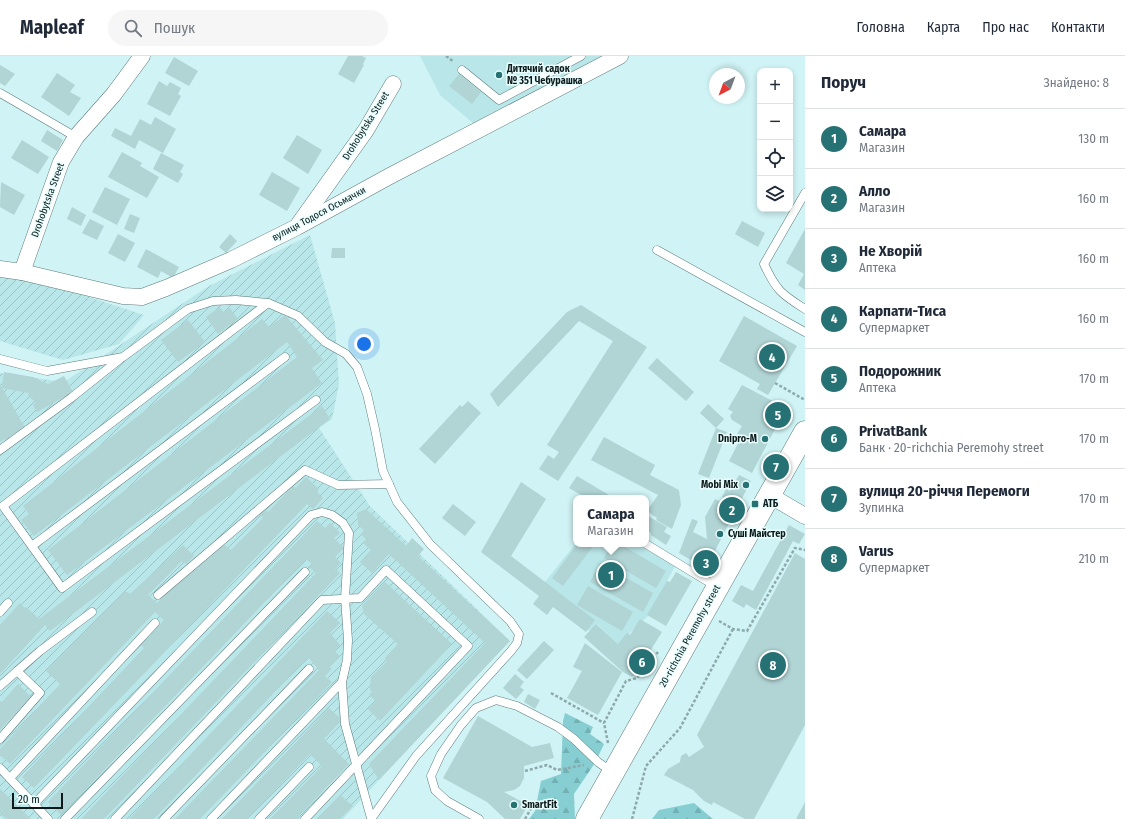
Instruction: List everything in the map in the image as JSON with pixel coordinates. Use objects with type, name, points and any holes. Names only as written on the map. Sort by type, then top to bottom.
[{"type":"street","name":"Drohobytska Street","points":[[22,272],[61,162],[76,137],[114,94],[142,56]]},
{"type":"street","name":"вулиця Тодося Осьмачки","points":[[0,269],[22,272],[123,296],[142,297],[231,260],[297,227],[388,176],[620,56]]},
{"type":"street","name":"Drohobytska Street","points":[[297,227],[358,142],[393,84]]},
{"type":"street","name":"20-richchia Peremohy street","points":[[587,819],[606,767],[718,585],[805,432]]},
{"type":"street","points":[[769,495],[805,516]]},
{"type":"lane","points":[[462,70],[499,100],[581,56]]},
{"type":"lane","points":[[0,93],[76,137]]},
{"type":"lane","points":[[805,193],[764,264],[772,281],[784,296],[805,309]]},
{"type":"lane","points":[[657,250],[805,332]]},
{"type":"lane","points":[[0,276],[22,272]]},
{"type":"lane","points":[[0,450],[188,309],[213,301],[236,300],[268,303],[298,316],[325,342],[346,354],[357,367],[367,394],[383,471],[397,502],[430,544],[510,621],[519,634],[517,643],[511,651],[416,756],[371,818]]},
{"type":"lane","points":[[268,303],[3,506],[62,588],[316,400]]},
{"type":"lane","points":[[0,359],[47,371],[123,357]]},
{"type":"lane","points":[[32,546],[285,357]]},
{"type":"lane","points":[[158,595],[305,470],[338,485],[389,484]]},
{"type":"lane","points":[[34,804],[311,515],[322,512],[332,515],[343,523],[349,533],[345,598],[348,640],[347,660],[342,682],[345,724],[371,818]]},
{"type":"lane","points":[[649,546],[707,581],[718,585]]},
{"type":"lane","points":[[115,819],[322,600],[360,598],[386,570],[468,646],[305,819]]},
{"type":"lane","points":[[65,819],[305,572]]},
{"type":"lane","points":[[0,612],[8,603]]},
{"type":"lane","points":[[0,686],[92,612]]},
{"type":"lane","points":[[10,778],[155,623]]},
{"type":"lane","points":[[164,819],[309,669]]},
{"type":"lane","points":[[0,739],[40,693],[17,671]]},
{"type":"lane","points":[[212,819],[342,682]]},
{"type":"lane","points":[[479,819],[447,801],[435,790],[431,776],[441,754],[460,725],[476,708],[496,700],[517,706],[558,727],[606,767]]},
{"type":"lane","points":[[259,819],[309,767]]},
{"type":"lane","points":[[0,768],[48,819]]},
{"type":"path","points":[[775,383],[805,400]]},
{"type":"path","points":[[713,618],[733,629],[747,631],[795,548],[805,550]]},
{"type":"path","points":[[632,819],[646,766],[680,728],[733,629]]},
{"type":"path","points":[[525,771],[547,765],[557,770],[606,767],[608,744],[604,723],[626,681],[637,678],[660,648]]},
{"type":"path","points":[[551,693],[604,723]]},
{"type":"path","points":[[525,819],[533,805]]},
{"type":"shaded area","name":"Дитячий садок № 351 Чебурашка","points":[[420,56],[607,56],[474,124],[440,95]]},
{"type":"shaded area","points":[[310,235],[335,323],[339,384],[332,419],[319,428],[370,506],[509,640],[343,819],[2,819],[0,817],[0,373],[64,382],[209,286]]},
{"type":"shaded area","points":[[0,268],[144,315],[119,344],[63,360],[0,341]]},
{"type":"shaded area","points":[[573,547],[642,547],[675,566],[649,615],[618,644],[597,624],[590,631],[537,592]]},
{"type":"green space","points":[[565,713],[593,727],[590,734],[604,744],[595,763],[574,794],[575,819],[529,819],[535,811],[541,781],[561,774],[563,721]]},
{"type":"green space","points":[[694,803],[713,819],[652,819],[659,810]]},
{"type":"building","points":[[348,56],[362,56],[366,58],[363,64],[364,65],[354,83],[338,74]]},
{"type":"building","points":[[174,57],[198,71],[189,86],[165,73]]},
{"type":"building","points":[[0,65],[15,74],[5,86],[0,83]]},
{"type":"building","points":[[57,73],[75,85],[70,92],[81,98],[69,116],[41,97]]},
{"type":"building","points":[[459,74],[481,92],[472,104],[449,86]]},
{"type":"building","points":[[159,81],[167,86],[170,82],[181,88],[178,94],[181,96],[170,116],[147,104]]},
{"type":"building","points":[[155,117],[176,129],[163,153],[139,140],[135,149],[111,136],[115,128],[131,136],[140,119],[151,125]]},
{"type":"building","points":[[47,130],[63,140],[57,151],[41,141]]},
{"type":"building","points":[[297,135],[322,150],[308,174],[283,158]]},
{"type":"building","points":[[22,140],[49,157],[38,174],[11,158]]},
{"type":"building","points":[[122,152],[142,163],[140,166],[159,177],[147,198],[108,177]]},
{"type":"building","points":[[161,153],[184,165],[180,172],[183,174],[178,183],[153,169]]},
{"type":"building","points":[[272,172],[300,188],[287,211],[259,195]]},
{"type":"building","points":[[1,182],[25,195],[14,215],[0,207]]},
{"type":"building","points":[[105,187],[130,199],[117,225],[92,212]]},
{"type":"building","points":[[72,207],[86,215],[81,226],[67,219]]},
{"type":"building","points":[[130,214],[140,218],[134,233],[124,229]]},
{"type":"building","points":[[90,219],[104,226],[97,240],[82,233]]},
{"type":"building","points":[[742,221],[765,233],[758,247],[735,234]]},
{"type":"building","points":[[805,229],[805,290],[798,285],[804,274],[786,263]]},
{"type":"building","points":[[118,234],[135,243],[125,262],[108,253]]},
{"type":"building","points":[[230,234],[237,241],[226,253],[219,247]]},
{"type":"building","points":[[332,248],[345,248],[345,258],[331,258]]},
{"type":"building","points":[[146,249],[179,267],[173,278],[161,271],[158,278],[137,267]]},
{"type":"building","points":[[581,305],[647,347],[558,481],[539,469],[548,455],[554,459],[559,452],[547,445],[613,341],[579,321],[498,407],[490,394],[567,312]]},
{"type":"building","points":[[220,307],[223,312],[230,308],[238,319],[218,334],[206,317]]},
{"type":"building","points":[[285,315],[323,360],[312,368],[322,383],[67,575],[48,550],[297,357],[287,342],[34,536],[21,520],[29,514],[23,506],[262,319],[269,327]]},
{"type":"building","points":[[744,316],[797,346],[768,395],[757,389],[760,384],[719,361]]},
{"type":"building","points":[[188,320],[205,342],[178,362],[161,340]]},
{"type":"building","points":[[657,358],[694,392],[686,401],[648,368]]},
{"type":"building","points":[[4,372],[33,377],[48,384],[64,376],[73,392],[37,412],[33,405],[36,402],[28,396],[29,393],[2,388]]},
{"type":"building","points":[[0,384],[25,428],[0,442]]},
{"type":"building","points":[[742,385],[786,408],[752,473],[729,461],[742,436],[737,434],[742,426],[732,420],[730,416],[733,412],[728,409]]},
{"type":"building","points":[[468,401],[481,413],[435,464],[419,449],[460,405],[462,407]]},
{"type":"building","points":[[708,404],[724,419],[716,428],[700,413]]},
{"type":"building","points":[[322,406],[330,419],[50,631],[45,625],[0,674],[0,625],[20,603],[39,619]]},
{"type":"building","points":[[716,428],[727,432],[709,478],[698,474]]},
{"type":"building","points":[[604,437],[655,465],[650,475],[679,490],[681,505],[672,529],[656,520],[657,518],[649,512],[649,508],[658,495],[591,460]]},
{"type":"building","points":[[739,475],[751,481],[706,569],[679,553],[692,519],[698,521],[693,532],[707,539],[705,517],[715,499],[723,503],[726,499],[722,497],[726,489],[730,491]]},
{"type":"building","points":[[577,476],[609,495],[581,495],[569,488]]},
{"type":"building","points":[[306,477],[319,489],[317,492],[323,498],[313,509],[307,504],[34,788],[22,777],[144,648],[141,645],[164,620],[155,612],[10,764],[0,755],[0,749],[60,684],[46,671],[125,591],[130,594],[183,545],[194,556],[186,564],[182,561],[148,595],[157,603],[186,573],[191,570],[193,571],[222,543],[231,550],[263,518],[258,513],[263,508],[268,512],[293,486],[296,488]]},
{"type":"building","points":[[521,482],[546,499],[511,556],[595,620],[586,632],[553,607],[547,615],[533,604],[539,596],[481,552]]},
{"type":"building","points":[[453,504],[476,522],[465,536],[442,518]]},
{"type":"building","points":[[366,509],[406,546],[412,538],[424,549],[418,556],[510,641],[379,780],[369,764],[485,643],[389,554],[372,573],[360,562],[371,550],[363,543],[366,539],[361,534],[364,530],[358,525],[357,513]]},
{"type":"building","points":[[649,517],[667,527],[664,532],[671,536],[666,545],[651,535],[649,532]]},
{"type":"building","points":[[317,521],[325,528],[330,523],[340,533],[334,538],[344,548],[335,557],[341,563],[335,569],[340,573],[104,819],[81,819],[316,573],[309,567],[312,564],[306,559],[61,815],[48,802]]},
{"type":"building","points":[[789,525],[805,534],[799,544],[793,541],[756,610],[746,604],[744,608],[732,601],[741,585],[753,591]]},
{"type":"building","points":[[575,547],[592,547],[563,586],[552,578]]},
{"type":"building","points":[[610,547],[625,547],[666,571],[656,588],[604,558]]},
{"type":"building","points":[[795,553],[805,559],[805,725],[754,819],[745,819],[713,802],[712,805],[704,801],[693,790],[664,775],[668,769],[680,762],[681,756],[686,753],[689,757],[704,747],[697,735]]},
{"type":"building","points":[[600,563],[653,593],[643,612],[590,582]]},
{"type":"building","points":[[676,572],[692,581],[666,626],[647,615],[667,581],[670,582]]},
{"type":"building","points":[[385,582],[452,644],[380,721],[368,709],[376,701],[369,695],[372,692],[370,690],[371,677],[387,661],[385,658],[398,644],[364,614],[362,606]]},
{"type":"building","points":[[588,586],[633,612],[622,631],[577,605]]},
{"type":"building","points":[[327,611],[340,623],[330,633],[340,645],[334,651],[340,656],[329,667],[332,669],[325,676],[332,682],[200,819],[175,819],[319,670],[308,657],[154,819],[129,819]]},
{"type":"building","points":[[640,619],[662,632],[635,675],[632,677],[623,672],[584,637],[596,624],[618,644],[627,633],[630,635]]},
{"type":"building","points":[[544,641],[554,650],[527,679],[517,670]]},
{"type":"building","points":[[585,643],[622,672],[598,715],[567,698],[582,671],[573,667]]},
{"type":"building","points":[[515,674],[524,682],[520,687],[524,690],[516,699],[503,688]]},
{"type":"building","points":[[18,684],[31,697],[0,730],[0,701],[2,702]]},
{"type":"building","points":[[528,694],[540,700],[535,709],[524,702]]},
{"type":"building","points":[[329,708],[342,720],[324,739],[349,764],[296,819],[270,819],[322,766],[310,754],[247,819],[222,819]]},
{"type":"building","points":[[478,716],[532,747],[550,743],[554,758],[524,766],[524,778],[520,786],[514,790],[504,792],[528,805],[520,819],[505,819],[487,802],[443,778]]},
{"type":"building","points":[[0,789],[31,819],[6,819],[0,813]]},
{"type":"building","points":[[340,795],[353,806],[340,819],[317,819]]},
{"type":"building","points":[[805,802],[805,819],[796,819]]},
{"type":"place","name":"Дитячий садок № 351 Чебурашка","points":[[499,75]]},
{"type":"place","name":"Карпати-Тиса","points":[[772,357]]},
{"type":"place","name":"Подорожник","points":[[778,415]]},
{"type":"place","name":"Dnipro-M","points":[[765,439]]},
{"type":"place","name":"вулиця 20-річчя Перемоги","points":[[776,467]]},
{"type":"place","name":"Mobi Mix","points":[[746,485]]},
{"type":"place","name":"АТБ","points":[[755,504]]},
{"type":"place","name":"Алло","points":[[732,510]]},
{"type":"place","name":"Суші Майстер","points":[[720,534]]},
{"type":"place","name":"Не Хворій","points":[[706,563]]},
{"type":"place","name":"Самара","points":[[611,575]]},
{"type":"place","name":"PrivatBank","points":[[642,662]]},
{"type":"place","name":"Varus","points":[[773,665]]},
{"type":"place","name":"SmartFit","points":[[514,805]]}]
